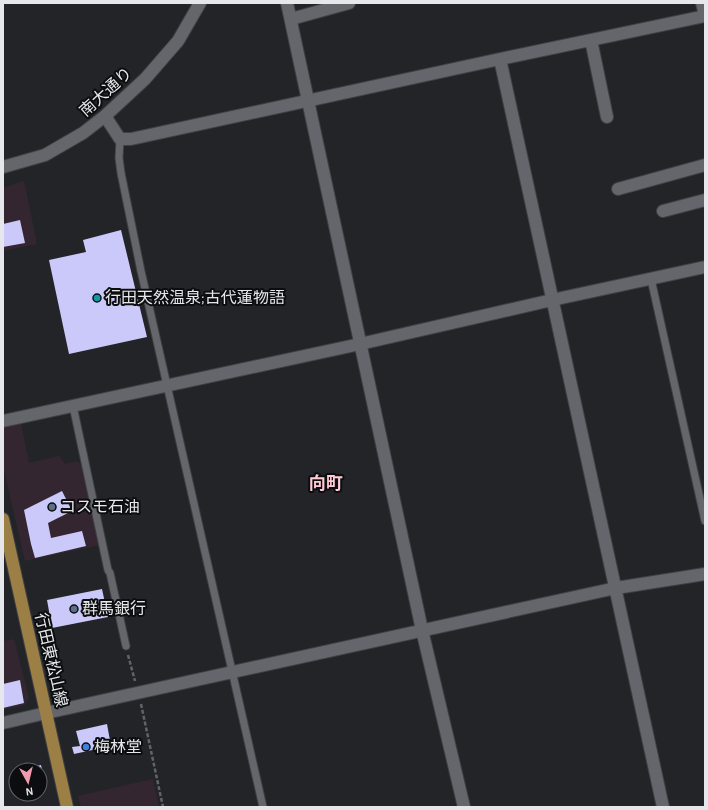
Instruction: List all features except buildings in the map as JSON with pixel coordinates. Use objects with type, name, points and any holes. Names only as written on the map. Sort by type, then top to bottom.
[{"type":"main road","name":"行田東松山線","points":[[3,519],[67,807]]},
{"type":"street","name":"南大通り","points":[[3,167],[45,155],[83,133],[105,116],[145,79],[178,42],[200,3]]},
{"type":"street","points":[[288,3],[422,630],[464,807]]},
{"type":"street","points":[[291,19],[349,3]]},
{"type":"street","points":[[105,116],[120,139],[131,139],[500,58],[705,16],[702,3]]},
{"type":"street","points":[[590,40],[607,117]]},
{"type":"street","points":[[500,58],[663,807]]},
{"type":"street","points":[[618,189],[705,165]]},
{"type":"street","points":[[663,211],[705,200]]},
{"type":"street","points":[[3,421],[360,344],[705,267]]},
{"type":"street","points":[[3,723],[616,588],[705,574]]},
{"type":"lane","points":[[120,139],[119,158],[141,271],[263,807]]},
{"type":"lane","points":[[651,280],[705,522]]},
{"type":"lane","points":[[73,406],[126,646]]},
{"type":"path","points":[[126,646],[136,684]]},
{"type":"path","points":[[140,702],[163,807]]},
{"type":"shaded area","points":[[24,181],[37,244],[3,251],[3,188]]},
{"type":"shaded area","name":"コスモ石油","points":[[21,423],[29,463],[59,456],[65,464],[76,461],[82,465],[100,545],[25,561],[3,466],[3,427]]},
{"type":"shaded area","points":[[14,639],[29,698],[25,705],[3,710],[3,641]]},
{"type":"shaded area","points":[[153,779],[159,807],[81,807],[78,796]]},
{"type":"place","name":"行田天然温泉;古代蓮物語","points":[[97,298]]},
{"type":"place","name":"コスモ石油","points":[[52,507]]},
{"type":"place","name":"群馬銀行","points":[[74,609]]},
{"type":"place","name":"梅林堂","points":[[86,747]]},
{"type":"district","name":"向町","points":[[326,483]]}]
